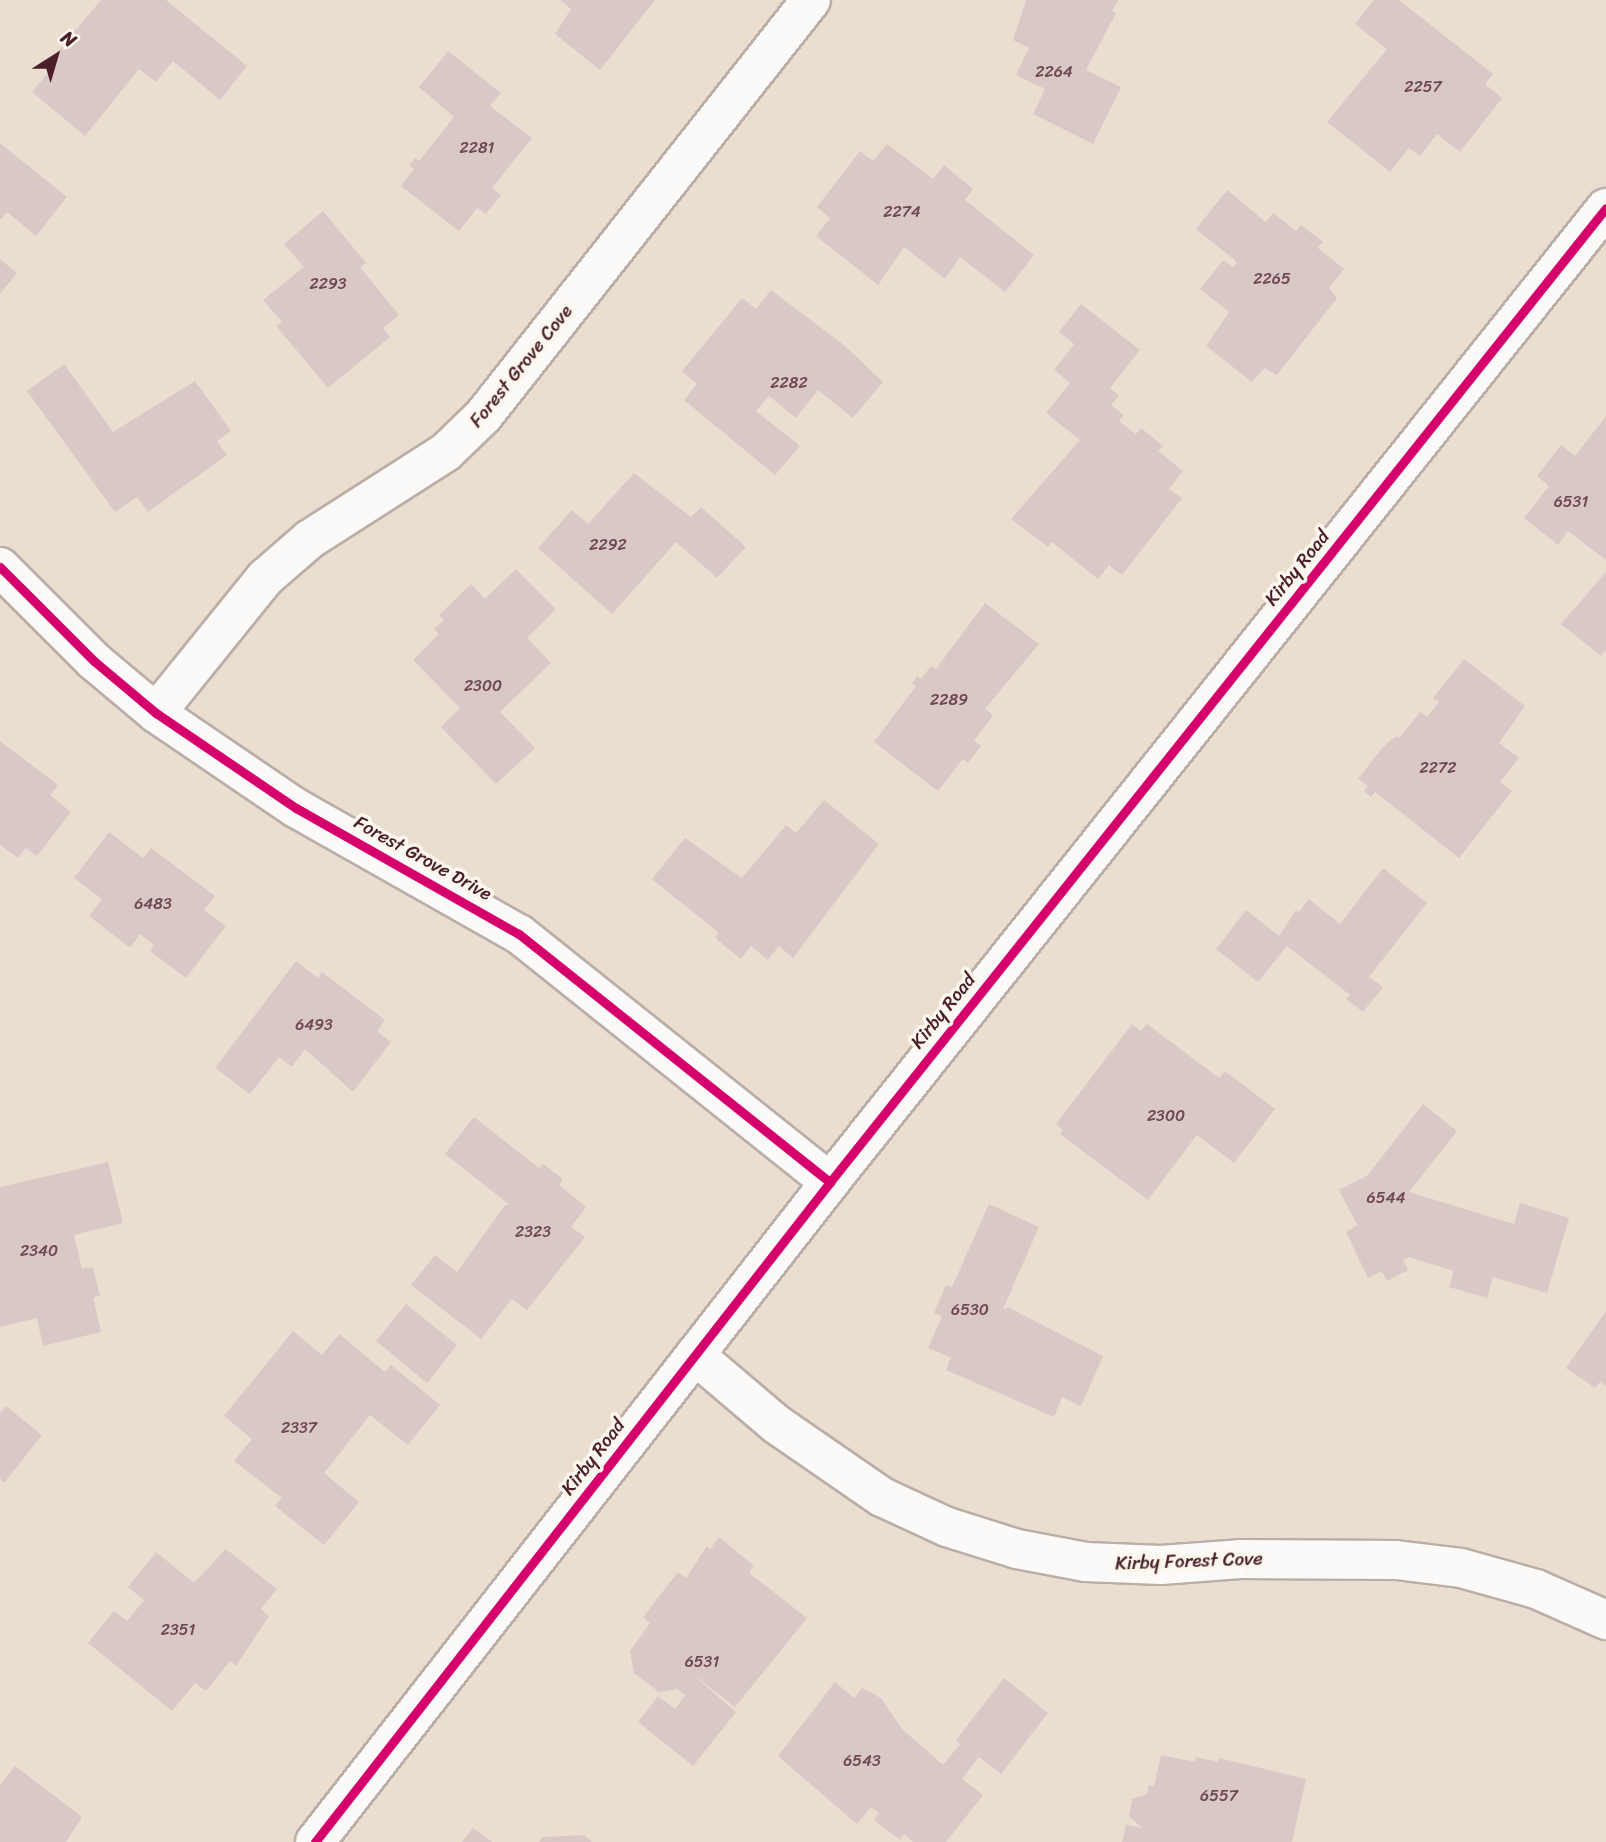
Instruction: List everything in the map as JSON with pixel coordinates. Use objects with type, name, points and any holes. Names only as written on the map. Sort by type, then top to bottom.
[{"type":"street","name":"Forest Grove Cove","points":[[156,713],[265,578],[310,539],[446,452],[484,415],[810,0]]},
{"type":"street","name":"Kirby Road","points":[[315,1842],[830,1182],[1606,208]]},
{"type":"street","name":"Forest Grove Drive","points":[[0,567],[94,661],[156,713],[296,808],[519,934],[830,1182]]},
{"type":"street","name":"Kirby Forest Cove","points":[[695,1355],[776,1424],[882,1497],[947,1527],[1017,1549],[1086,1562],[1161,1565],[1240,1559],[1396,1560],[1461,1568],[1536,1589],[1606,1620]]},
{"type":"building","points":[[101,0],[166,0],[247,66],[220,100],[173,61],[156,82],[139,69],[85,136],[32,92],[49,72],[45,67]]},
{"type":"building","points":[[560,0],[655,0],[600,70],[555,34],[571,9]]},
{"type":"building","points":[[1026,0],[1118,0],[1112,11],[1116,13],[1086,70],[1121,87],[1093,144],[1033,114],[1045,89],[1016,75],[1029,48],[1013,40]]},
{"type":"building","points":[[1374,0],[1399,0],[1493,74],[1485,84],[1502,98],[1460,152],[1437,134],[1420,156],[1409,148],[1390,172],[1327,122],[1387,49],[1355,24]]},
{"type":"building","points":[[448,51],[501,93],[490,106],[532,138],[492,188],[501,195],[486,214],[477,208],[459,231],[401,186],[414,169],[409,165],[415,158],[419,161],[454,117],[419,87]]},
{"type":"building","points":[[0,143],[67,197],[36,236],[7,212],[0,220]]},
{"type":"building","points":[[887,144],[933,179],[944,165],[973,189],[965,200],[1034,255],[1005,292],[960,257],[945,279],[904,247],[878,285],[816,236],[830,218],[817,207],[860,151],[873,161]]},
{"type":"building","points":[[1227,190],[1266,222],[1273,213],[1296,231],[1301,225],[1323,242],[1318,248],[1344,269],[1329,288],[1337,298],[1277,375],[1264,368],[1252,382],[1206,346],[1229,312],[1200,289],[1223,260],[1233,267],[1237,262],[1196,229]]},
{"type":"building","points":[[323,211],[366,263],[360,267],[399,315],[383,328],[390,337],[328,388],[276,326],[282,322],[263,300],[304,267],[284,244]]},
{"type":"building","points":[[0,259],[17,273],[0,294]]},
{"type":"building","points":[[771,290],[844,345],[883,382],[853,418],[818,390],[796,418],[769,396],[756,411],[800,446],[775,475],[684,400],[697,384],[682,371],[742,298],[756,309]]},
{"type":"building","points":[[1081,304],[1140,350],[1110,388],[1119,396],[1111,405],[1124,415],[1119,421],[1136,434],[1141,428],[1163,446],[1158,451],[1183,471],[1169,489],[1182,498],[1122,575],[1109,565],[1098,579],[1052,542],[1048,547],[1011,519],[1080,440],[1046,413],[1070,383],[1054,370],[1074,344],[1059,332]]},
{"type":"building","points":[[64,364],[113,432],[195,381],[231,431],[217,441],[227,455],[148,512],[137,497],[115,512],[27,391]]},
{"type":"building","points":[[1606,416],[1606,560],[1568,531],[1558,545],[1524,518],[1549,486],[1537,476],[1561,445],[1575,456]]},
{"type":"building","points":[[634,473],[691,517],[701,507],[746,547],[717,578],[676,542],[612,614],[538,548],[572,510],[588,524]]},
{"type":"building","points":[[516,569],[556,609],[527,638],[551,663],[500,712],[535,748],[496,784],[441,727],[460,708],[413,660],[439,634],[434,629],[444,620],[439,615],[471,584],[485,599]]},
{"type":"building","points":[[1606,572],[1606,650],[1601,656],[1561,624]]},
{"type":"building","points":[[985,603],[1039,644],[985,709],[993,715],[974,741],[981,746],[968,763],[963,759],[938,791],[874,742],[916,686],[912,683],[917,676],[921,679],[931,666],[936,669]]},
{"type":"building","points":[[1464,659],[1525,706],[1499,743],[1519,758],[1500,782],[1512,791],[1459,858],[1375,792],[1371,797],[1364,791],[1368,786],[1358,779],[1383,747],[1396,736],[1399,738],[1420,712],[1427,717],[1439,702],[1433,698]]},
{"type":"building","points":[[0,741],[58,785],[50,795],[71,812],[37,856],[26,848],[18,858],[0,845]]},
{"type":"building","points":[[824,800],[879,844],[793,958],[779,946],[768,960],[751,946],[741,959],[715,938],[719,933],[652,879],[685,838],[742,878],[786,825],[796,833]]},
{"type":"building","points":[[109,832],[143,858],[151,848],[215,896],[204,910],[226,926],[186,978],[150,951],[154,945],[140,934],[130,948],[89,916],[102,899],[74,878]]},
{"type":"building","points":[[1383,868],[1427,903],[1369,977],[1383,987],[1363,1012],[1346,999],[1350,995],[1287,946],[1258,982],[1216,949],[1246,910],[1279,936],[1296,910],[1299,912],[1309,899],[1340,924]]},
{"type":"building","points":[[296,961],[318,978],[322,972],[385,1020],[377,1031],[391,1042],[353,1092],[305,1049],[292,1067],[279,1057],[250,1094],[215,1068]]},
{"type":"building","points":[[1132,1024],[1141,1031],[1147,1024],[1219,1078],[1225,1071],[1275,1109],[1234,1163],[1197,1135],[1148,1200],[1060,1134],[1063,1130],[1056,1124]]},
{"type":"building","points":[[1423,1104],[1457,1131],[1409,1192],[1514,1224],[1520,1203],[1569,1218],[1547,1293],[1493,1277],[1487,1298],[1449,1287],[1454,1271],[1409,1257],[1403,1260],[1408,1270],[1387,1281],[1382,1271],[1368,1278],[1346,1232],[1357,1225],[1339,1190],[1367,1176]]},
{"type":"building","points":[[474,1117],[539,1168],[543,1164],[563,1179],[559,1185],[586,1207],[571,1227],[585,1237],[527,1310],[512,1299],[481,1339],[411,1285],[435,1255],[457,1272],[505,1205],[510,1205],[445,1154]]},
{"type":"building","points":[[108,1162],[123,1223],[74,1235],[82,1269],[93,1267],[100,1296],[93,1297],[101,1332],[43,1346],[37,1318],[0,1327],[0,1187]]},
{"type":"building","points":[[989,1204],[1039,1227],[1003,1309],[1009,1308],[1103,1356],[1081,1406],[1062,1397],[1054,1417],[946,1370],[951,1358],[928,1348],[942,1316],[934,1313],[946,1285],[952,1287]]},
{"type":"building","points":[[406,1304],[457,1345],[427,1383],[376,1341]]},
{"type":"building","points":[[1606,1311],[1606,1386],[1600,1382],[1595,1388],[1566,1368]]},
{"type":"building","points":[[293,1331],[322,1355],[339,1334],[385,1372],[391,1365],[440,1405],[408,1445],[370,1415],[324,1473],[359,1502],[324,1545],[275,1506],[282,1498],[234,1461],[252,1439],[224,1416]]},
{"type":"building","points":[[6,1406],[42,1435],[4,1483],[0,1479],[0,1413]]},
{"type":"building","points":[[719,1537],[754,1566],[749,1573],[807,1618],[735,1707],[691,1673],[736,1712],[693,1766],[638,1722],[658,1696],[675,1709],[685,1695],[677,1689],[659,1692],[634,1673],[630,1651],[650,1623],[643,1617],[678,1572],[686,1578],[707,1546],[710,1549]]},
{"type":"building","points":[[226,1549],[277,1589],[261,1609],[269,1616],[236,1666],[230,1661],[206,1691],[195,1683],[172,1711],[88,1643],[114,1611],[127,1621],[144,1600],[128,1587],[156,1552],[194,1583]]},
{"type":"building","points":[[1004,1678],[1048,1713],[1001,1774],[979,1757],[962,1779],[983,1795],[946,1842],[913,1842],[904,1834],[900,1840],[874,1820],[879,1813],[871,1807],[857,1824],[778,1756],[835,1682],[854,1698],[862,1688],[881,1698],[902,1729],[943,1765],[960,1744],[956,1740]]},
{"type":"building","points":[[1161,1755],[1195,1762],[1196,1757],[1218,1762],[1219,1758],[1306,1779],[1292,1842],[1122,1842],[1126,1825],[1142,1828],[1129,1816],[1132,1799],[1147,1794],[1149,1785],[1154,1786]]},
{"type":"building","points":[[15,1766],[82,1817],[66,1842],[0,1842],[0,1785]]},
{"type":"building","points":[[473,1828],[492,1842],[462,1842]]},
{"type":"building","points":[[584,1835],[592,1842],[539,1842],[543,1837]]},
{"type":"cycle path","points":[[315,1842],[830,1182],[1606,208]]},
{"type":"cycle path","points":[[0,567],[94,661],[156,713],[296,808],[519,934],[830,1182]]}]
